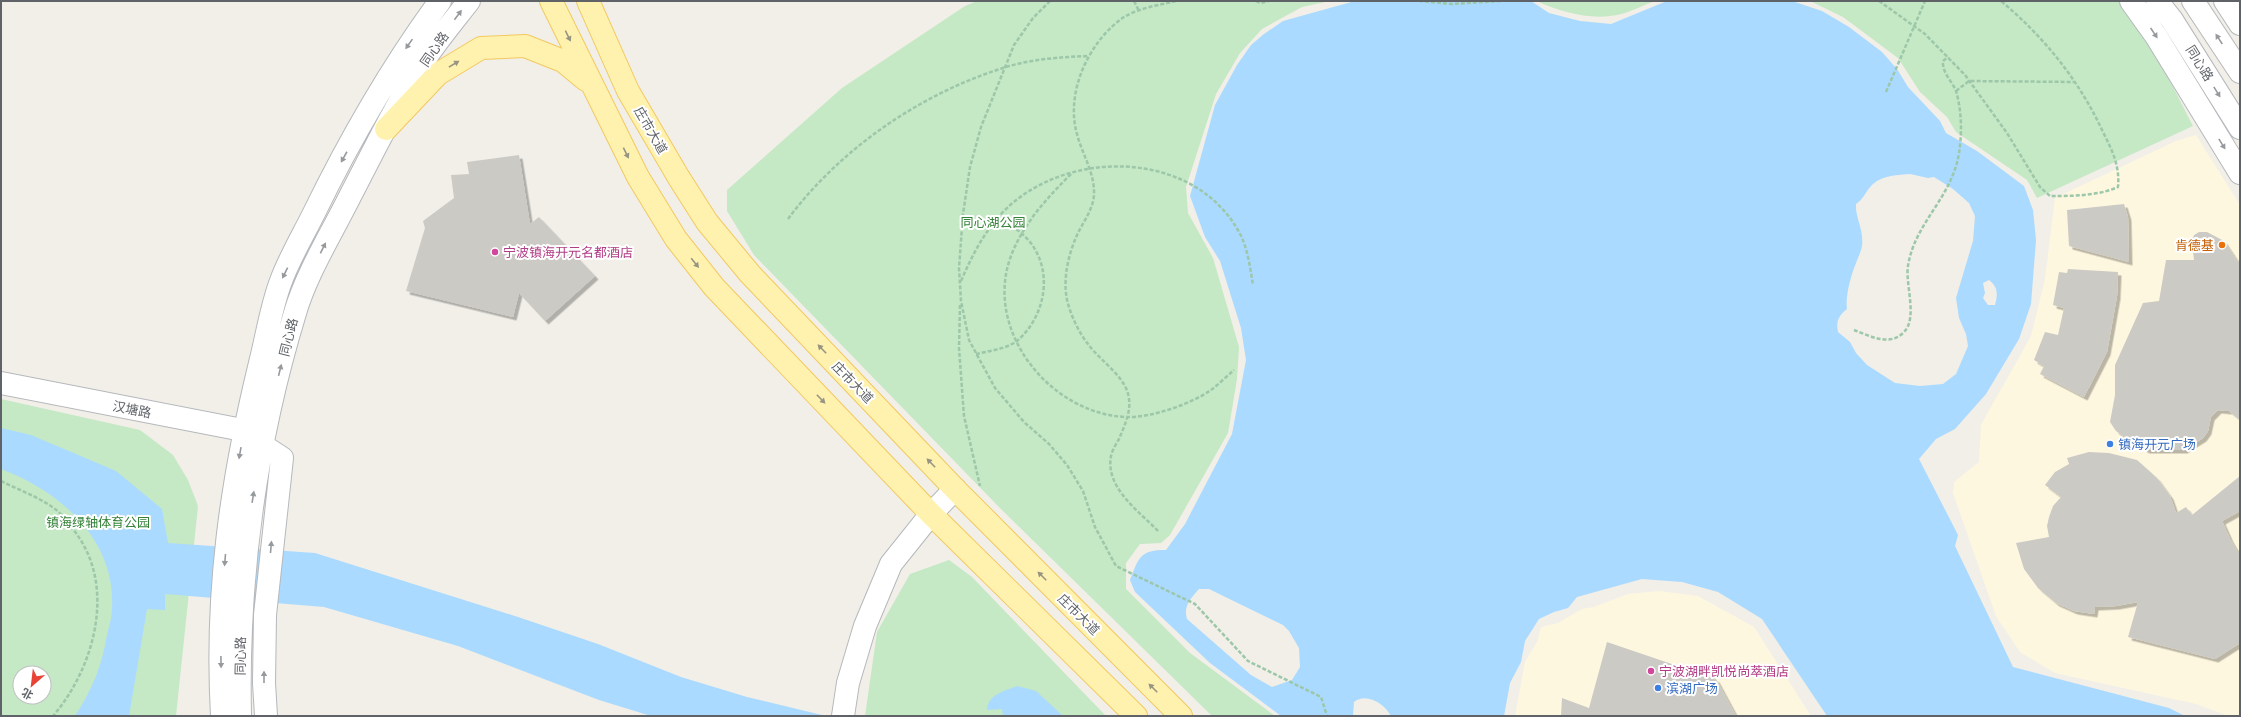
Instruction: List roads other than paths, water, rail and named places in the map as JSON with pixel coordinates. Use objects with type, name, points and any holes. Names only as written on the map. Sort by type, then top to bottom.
[{"type":"main road","points":[[551,1],[638,177],[676,239],[714,287],[931,514],[1136,716]]},
{"type":"main road","name":"庄市大道","points":[[588,1],[628,91],[679,178],[707,222],[750,274],[955,488],[1181,716]]},
{"type":"main road","points":[[386,129],[438,74],[482,48],[525,46],[563,61],[593,86]]},
{"type":"street","name":"同心路","points":[[240,716],[241,610],[256,437],[281,281],[326,188],[406,48],[440,1]]},
{"type":"street","name":"同心路","points":[[222,716],[220,623],[230,507],[256,437],[295,311],[322,251],[386,129],[427,56],[469,1]]},
{"type":"street","points":[[2132,1],[2156,36],[2240,173]]},
{"type":"street","name":"同心路","points":[[2157,1],[2172,20],[2240,128]]},
{"type":"street","points":[[2172,20],[2192,1],[2240,72]]},
{"type":"street","points":[[2225,1],[2240,24]]},
{"type":"street","name":"汉塘路","points":[[1,383],[256,437]]},
{"type":"street","points":[[256,437],[282,458],[265,615],[264,683],[266,716]]},
{"type":"street","points":[[843,716],[848,684],[865,626],[891,564],[931,514],[955,488]]},
{"type":"water","points":[[1355,1],[1531,1],[1549,13],[1580,21],[1611,24],[1667,1],[1792,1],[1822,11],[1849,27],[1882,52],[1897,69],[1908,87],[1940,121],[1946,133],[1977,151],[2024,186],[2033,210],[2036,240],[2031,304],[2019,339],[1986,394],[1955,429],[1936,439],[1919,459],[1958,535],[1955,546],[2013,667],[2169,708],[2185,716],[1827,716],[1762,619],[1718,592],[1682,582],[1642,579],[1577,597],[1568,608],[1554,612],[1539,619],[1525,641],[1521,662],[1510,683],[1504,716],[1391,716],[1380,704],[1364,698],[1354,702],[1353,716],[1281,716],[1210,663],[1135,592],[1130,580],[1138,560],[1146,553],[1151,551],[1166,550],[1185,524],[1232,434],[1246,360],[1241,328],[1220,261],[1205,237],[1190,196],[1215,105],[1237,65],[1251,45],[1283,21]],"holes":[[[1910,174],[1928,178],[1934,177],[1953,189],[1969,203],[1975,216],[1973,241],[1956,298],[1959,318],[1966,334],[1968,346],[1956,374],[1943,384],[1920,386],[1895,383],[1867,365],[1856,353],[1850,342],[1838,332],[1838,319],[1847,309],[1849,286],[1862,246],[1862,234],[1856,204],[1877,181],[1891,176]],[[1989,280],[1996,288],[1997,297],[1995,305],[1988,305],[1983,298],[1985,293],[1983,283]],[[1199,589],[1209,589],[1283,625],[1289,631],[1299,648],[1300,667],[1292,680],[1272,687],[1251,675],[1187,619],[1186,610],[1191,599]]]},
{"type":"water","points":[[1,428],[31,435],[116,471],[162,509],[168,543],[315,553],[518,617],[598,644],[681,677],[747,697],[826,716],[651,716],[599,700],[458,646],[324,607],[165,594],[165,610],[147,609],[129,716],[75,716],[96,677],[102,657],[112,615],[111,583],[105,561],[94,540],[80,521],[44,490],[23,478],[1,469]]},
{"type":"water","points":[[1017,686],[1036,691],[1063,716],[1003,716],[1002,709],[987,710],[990,700],[998,694]]},
{"type":"place","name":"肯德基","points":[[2222,245]]},
{"type":"place","name":"宁波镇海开元名都酒店","points":[[495,252]]},
{"type":"place","name":"镇海开元广场","points":[[2110,444]]},
{"type":"place","name":"宁波湖畔凯悦尚萃酒店","points":[[1651,671]]},
{"type":"place","name":"滨湖广场","points":[[1658,688]]},
{"type":"park label","name":"同心湖公园","points":[[993,222]]},
{"type":"park label","name":"镇海绿轴体育公园","points":[[98,522]]}]
